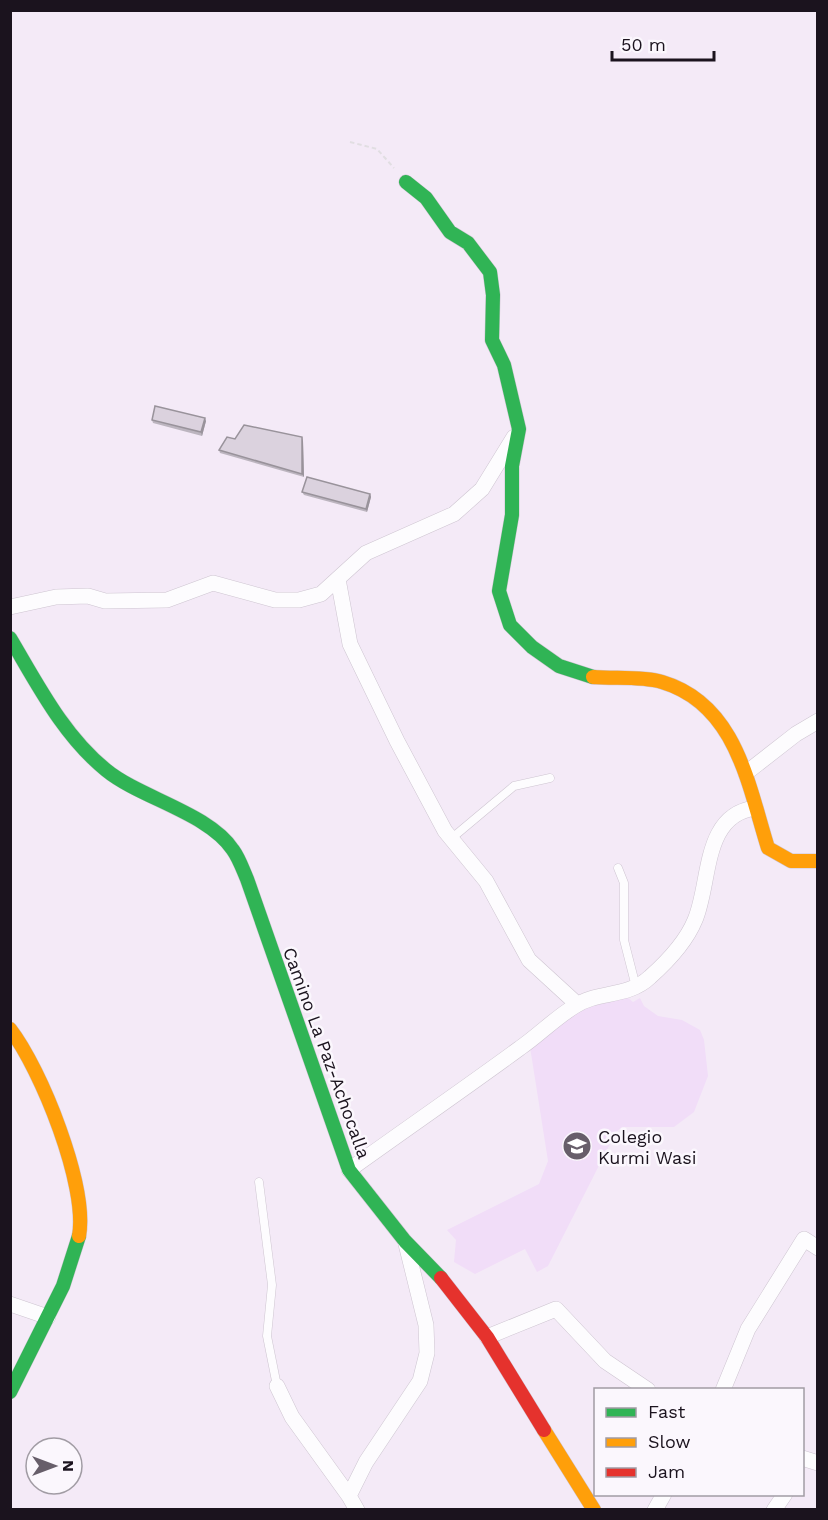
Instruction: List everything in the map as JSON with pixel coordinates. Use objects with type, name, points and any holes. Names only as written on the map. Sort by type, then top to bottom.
[{"type":"main road","points":[[406,182],[426,198],[450,232],[468,243],[490,272],[493,295],[492,340],[504,365],[519,429],[512,466],[512,515],[499,591],[510,625],[532,647],[559,666],[587,677],[661,682],[699,700],[718,718],[737,748],[768,848],[777,856],[791,862],[818,861]]},
{"type":"main road","name":"Camino La Paz-Achocalla","points":[[10,638],[53,710],[78,745],[108,772],[207,826],[233,849],[247,879],[349,1170],[368,1197],[405,1241],[452,1289],[487,1337],[594,1509]]},
{"type":"main road","points":[[10,1029],[25,1047],[64,1147],[80,1198],[81,1224],[75,1247],[48,1317],[10,1392]]},
{"type":"street","points":[[10,607],[56,597],[88,596],[105,601],[167,600],[208,583],[219,582],[274,600],[299,600],[321,594],[366,553],[454,514],[482,489],[519,429]]},
{"type":"street","points":[[338,579],[351,644],[397,741],[452,838],[486,881],[529,960],[577,1004]]},
{"type":"street","points":[[746,773],[796,734],[818,721]]},
{"type":"street","points":[[349,1170],[520,1048],[577,1004],[633,988],[649,979],[687,937],[700,906],[708,865],[719,833],[727,821],[742,809],[755,808]]},
{"type":"street","points":[[723,1388],[748,1329],[804,1239],[818,1248]]},
{"type":"street","points":[[353,1503],[366,1462],[420,1381],[427,1353],[426,1325],[405,1241]]},
{"type":"street","points":[[10,1304],[48,1317]]},
{"type":"street","points":[[487,1337],[556,1309],[605,1361],[646,1388]]},
{"type":"street","points":[[278,1386],[292,1417],[353,1503]]},
{"type":"street","points":[[655,1509],[663,1496]]},
{"type":"street","points":[[774,1509],[784,1496]]},
{"type":"lane","points":[[452,838],[514,786],[550,778]]},
{"type":"lane","points":[[618,868],[624,883],[624,940],[635,983],[633,988]]},
{"type":"lane","points":[[258,1182],[272,1285],[267,1336],[278,1386]]},
{"type":"path","points":[[351,142],[377,149],[406,182]]},
{"type":"shaded area","name":"Colegio Kurmi Wasi","points":[[627,997],[633,1002],[640,998],[644,1006],[658,1016],[682,1020],[700,1030],[704,1040],[708,1076],[694,1112],[674,1127],[622,1127],[616,1132],[548,1266],[537,1272],[525,1249],[475,1274],[454,1262],[456,1240],[447,1230],[539,1184],[548,1161],[530,1047],[579,1010]]},
{"type":"building","points":[[155,406],[205,418],[201,432],[152,420]]},
{"type":"building","points":[[244,425],[302,437],[302,474],[219,450],[227,437],[235,439]]},
{"type":"building","points":[[307,477],[370,494],[366,509],[302,492]]},
{"type":"traffic: fast","points":[[406,182],[426,198],[450,232],[468,243],[490,272],[493,295],[492,340],[504,365],[519,429],[512,466],[512,515],[499,591],[510,625],[532,647],[559,666],[593,677]]},
{"type":"traffic: fast","points":[[10,638],[52,708],[91,756],[120,780],[208,826],[222,837],[235,853],[247,879],[349,1170],[405,1241],[441,1278]]},
{"type":"traffic: fast","points":[[10,1392],[63,1286],[79,1236]]},
{"type":"traffic: slow","points":[[593,677],[636,678],[662,682],[687,693],[707,708],[723,727],[735,749],[745,773],[768,848],[791,861],[818,861]]},
{"type":"traffic: slow","points":[[10,1029],[35,1071],[60,1129],[76,1188],[80,1214],[79,1236]]},
{"type":"traffic: slow","points":[[544,1430],[594,1510]]},
{"type":"traffic: jam","points":[[441,1278],[487,1337],[544,1430]]},
{"type":"place","name":"Colegio Kurmi Wasi","points":[[577,1146]]}]
